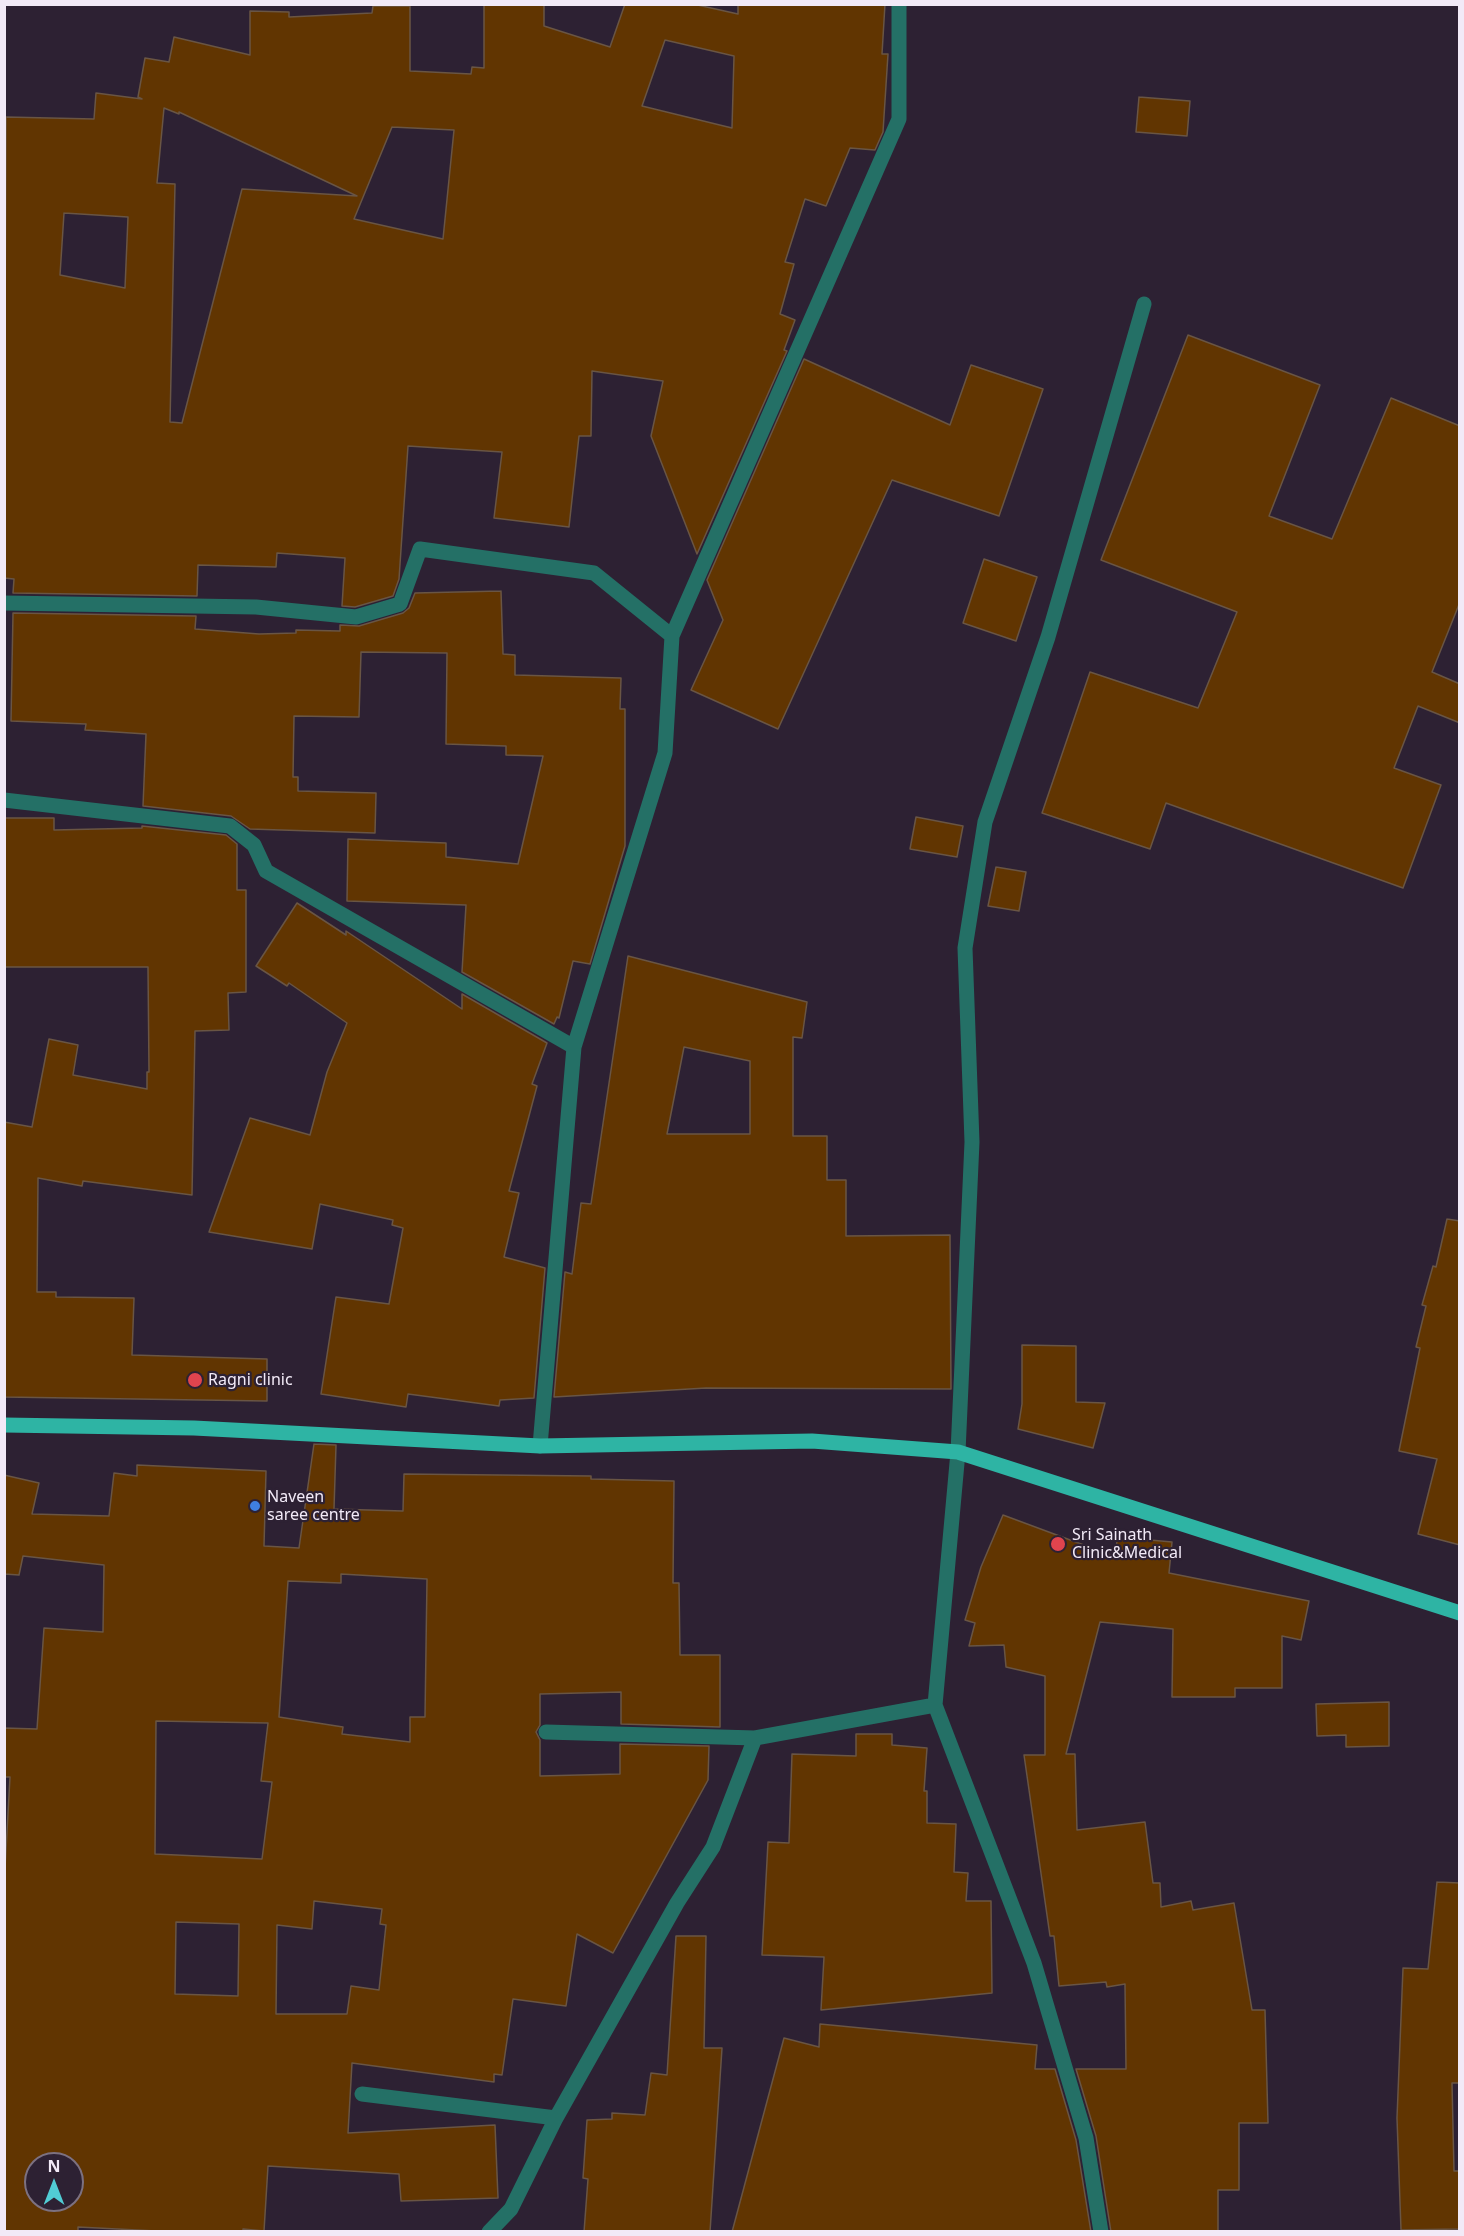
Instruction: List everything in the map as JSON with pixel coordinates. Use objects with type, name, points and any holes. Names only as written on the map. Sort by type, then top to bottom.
[{"type":"main road","points":[[4,1425],[194,1428],[540,1446],[812,1441],[958,1452],[1460,1613]]},
{"type":"street","points":[[540,1446],[574,1047],[665,753],[672,636],[899,119],[899,4]]},
{"type":"street","points":[[1101,2232],[1086,2138],[1034,1963],[934,1705],[958,1452],[972,1142],[965,948],[985,822],[1048,637],[1143,304]]},
{"type":"street","points":[[4,603],[256,608],[356,617],[400,604],[420,549],[594,573],[672,636]]},
{"type":"street","points":[[4,800],[230,826],[254,845],[266,871],[574,1047]]},
{"type":"street","points":[[546,1732],[755,1738],[934,1705]]},
{"type":"street","points":[[489,2232],[511,2209],[556,2118],[677,1903],[712,1847],[755,1738]]},
{"type":"street","points":[[362,2094],[556,2118]]},
{"type":"building","points":[[484,4],[544,4],[544,26],[610,47],[625,4],[693,4],[738,14],[738,4],[885,4],[882,54],[888,54],[883,132],[875,150],[850,148],[826,206],[805,199],[785,262],[794,264],[780,314],[795,320],[784,350],[787,351],[697,554],[651,436],[663,381],[592,371],[591,436],[579,436],[569,527],[494,518],[502,452],[408,446],[399,579],[393,596],[355,607],[342,606],[345,558],[277,553],[276,567],[198,565],[197,596],[13,593],[14,579],[4,578],[6,117],[94,119],[96,93],[142,99],[138,97],[145,58],[169,62],[174,37],[250,55],[250,11],[289,12],[289,17],[372,13],[373,6],[410,6],[410,71],[471,74],[472,67],[484,68]],"holes":[[[665,40],[734,56],[732,128],[642,106]],[[164,108],[179,114],[179,112],[357,196],[242,189],[182,423],[170,422],[175,184],[157,183]],[[392,127],[454,130],[443,239],[354,219]],[[64,213],[128,217],[125,288],[60,275]]]},
{"type":"building","points":[[1139,97],[1190,101],[1187,136],[1136,132]]},
{"type":"building","points":[[1188,335],[1320,385],[1269,516],[1332,539],[1391,398],[1460,426],[1460,602],[1432,672],[1460,684],[1460,723],[1418,706],[1394,768],[1441,785],[1403,888],[1166,803],[1150,849],[1042,813],[1090,672],[1198,708],[1237,612],[1101,560]]},
{"type":"building","points":[[804,359],[950,425],[971,365],[1043,389],[999,516],[892,480],[778,729],[691,690],[723,620],[707,580]]},
{"type":"building","points":[[984,559],[1037,577],[1016,641],[963,623]]},
{"type":"building","points":[[501,591],[503,654],[515,655],[515,675],[621,678],[620,709],[625,709],[625,846],[590,964],[573,961],[559,1018],[557,1017],[554,1024],[462,972],[466,905],[347,901],[348,839],[446,843],[446,857],[518,864],[543,756],[506,755],[506,746],[446,744],[447,653],[361,652],[359,717],[294,716],[293,777],[298,777],[298,791],[376,793],[375,833],[250,829],[231,816],[143,806],[146,734],[85,730],[86,724],[11,721],[13,613],[196,616],[195,629],[259,634],[296,633],[296,630],[340,631],[340,625],[359,626],[403,613],[409,608],[415,593]]},
{"type":"building","points":[[916,817],[963,826],[957,857],[910,849]]},
{"type":"building","points":[[4,818],[54,818],[54,830],[142,828],[142,826],[226,835],[237,844],[237,890],[246,890],[246,992],[228,993],[229,1030],[195,1031],[192,1195],[83,1181],[82,1186],[38,1178],[37,1292],[56,1292],[56,1297],[134,1298],[132,1355],[267,1359],[267,1401],[4,1397],[4,1122],[32,1127],[49,1039],[78,1045],[73,1075],[147,1089],[147,1072],[149,1072],[148,967],[4,967]]},
{"type":"building","points":[[996,867],[1026,872],[1019,911],[988,906]]},
{"type":"building","points":[[297,903],[346,935],[346,931],[462,1009],[462,994],[547,1043],[532,1084],[537,1086],[509,1191],[519,1193],[504,1257],[545,1268],[534,1398],[500,1400],[499,1406],[408,1394],[406,1407],[321,1394],[336,1297],[389,1304],[403,1228],[392,1225],[393,1220],[320,1204],[312,1249],[209,1232],[250,1118],[310,1135],[327,1072],[347,1023],[289,983],[287,986],[256,966]]},
{"type":"building","points":[[628,956],[807,1002],[802,1038],[793,1037],[793,1136],[827,1136],[827,1180],[846,1180],[846,1236],[950,1235],[951,1389],[706,1388],[554,1397],[565,1272],[572,1274],[581,1203],[591,1204]],"holes":[[[684,1047],[750,1061],[750,1134],[667,1134]]]},
{"type":"building","points":[[1447,1219],[1460,1221],[1460,1545],[1418,1534],[1437,1459],[1399,1451],[1420,1348],[1416,1347],[1426,1306],[1422,1305],[1433,1266],[1436,1267]]},
{"type":"building","points":[[1022,1345],[1076,1346],[1076,1402],[1105,1403],[1093,1448],[1018,1429],[1022,1404]]},
{"type":"building","points":[[314,1444],[336,1445],[334,1509],[403,1511],[404,1474],[591,1476],[591,1479],[674,1481],[673,1583],[679,1583],[680,1655],[720,1655],[720,1727],[621,1724],[621,1692],[540,1694],[540,1725],[536,1732],[540,1740],[540,1776],[620,1774],[620,1744],[709,1746],[708,1780],[613,1953],[577,1934],[566,2006],[513,1999],[502,2075],[494,2074],[494,2082],[352,2063],[348,2133],[495,2125],[498,2198],[401,2201],[399,2174],[268,2166],[264,2231],[243,2229],[243,2232],[176,2232],[78,2227],[78,2232],[4,2232],[4,1887],[10,1777],[4,1777],[4,1728],[37,1729],[44,1628],[103,1632],[104,1565],[23,1556],[19,1575],[4,1574],[4,1475],[39,1483],[32,1514],[109,1516],[114,1473],[137,1476],[137,1465],[266,1471],[264,1546],[299,1548]],"holes":[[[341,1574],[427,1579],[425,1717],[410,1717],[410,1742],[342,1734],[343,1727],[279,1717],[288,1581],[341,1583]],[[156,1721],[268,1723],[261,1781],[272,1782],[262,1859],[155,1854]],[[314,1901],[382,1909],[380,1924],[386,1925],[379,1990],[351,1986],[347,2014],[276,2014],[277,1925],[312,1929]],[[176,1922],[239,1924],[238,1996],[175,1994]]]},
{"type":"building","points":[[1003,1515],[1116,1557],[1117,1537],[1172,1542],[1169,1573],[1309,1601],[1301,1640],[1282,1636],[1282,1688],[1235,1688],[1235,1697],[1172,1697],[1173,1629],[1100,1622],[1066,1754],[1075,1754],[1077,1830],[1145,1822],[1153,1883],[1160,1883],[1161,1907],[1191,1901],[1193,1910],[1234,1903],[1252,2010],[1265,2010],[1268,2123],[1239,2123],[1239,2190],[1218,2190],[1218,2232],[1111,2232],[1096,2136],[1076,2069],[1126,2069],[1125,1984],[1107,1987],[1106,1982],[1059,1986],[1054,1936],[1050,1936],[1024,1755],[1045,1755],[1045,1676],[1006,1667],[1004,1645],[969,1646],[975,1623],[965,1620],[981,1567]]},
{"type":"building","points":[[1389,1702],[1389,1746],[1346,1747],[1346,1735],[1317,1736],[1316,1704]]},
{"type":"building","points":[[856,1734],[892,1734],[892,1745],[927,1748],[924,1791],[927,1791],[927,1823],[956,1824],[954,1872],[968,1873],[966,1901],[991,1901],[992,1993],[821,2010],[824,1957],[762,1955],[768,1842],[789,1843],[792,1754],[856,1756]]},
{"type":"building","points":[[1437,1882],[1460,1883],[1460,2083],[1452,2083],[1454,2171],[1460,2171],[1460,2229],[1401,2230],[1397,2118],[1403,1968],[1428,1969]]},
{"type":"building","points":[[676,1936],[706,1936],[704,2048],[722,2048],[710,2232],[584,2232],[588,2179],[583,2178],[587,2120],[612,2119],[612,2113],[645,2115],[651,2073],[667,2075]]},
{"type":"building","points":[[820,2024],[1037,2045],[1035,2069],[1055,2069],[1076,2140],[1091,2232],[732,2232],[784,2038],[819,2047]]},
{"type":"place","name":"Ragni clinic","points":[[195,1380]]},
{"type":"place","name":"Naveen saree centre","points":[[255,1506]]},
{"type":"place","name":"Sri Sainath Clinic&Medical","points":[[1058,1544]]}]
